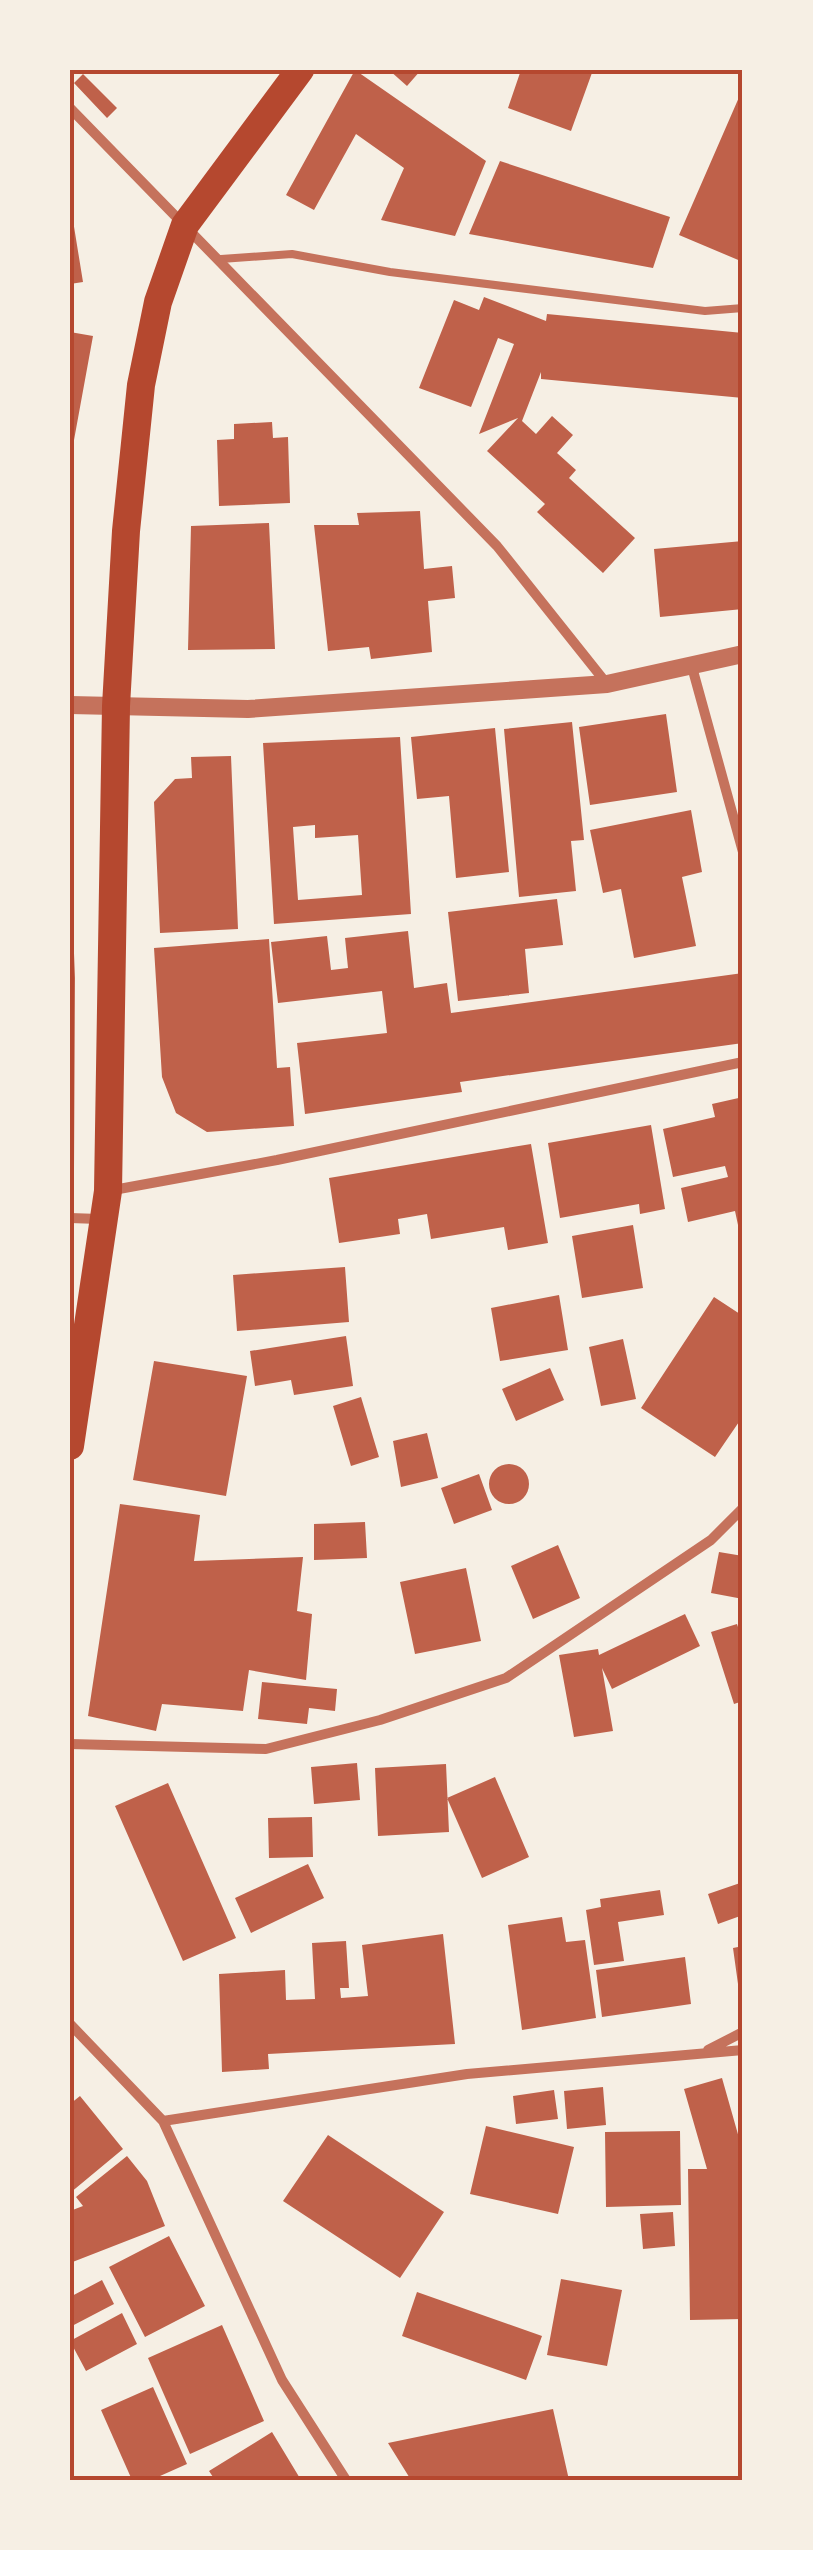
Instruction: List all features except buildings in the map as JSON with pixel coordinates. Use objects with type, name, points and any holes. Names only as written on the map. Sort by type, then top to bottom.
[{"type":"highway","points":[[70,1446],[108,1191],[116,706],[141,384],[158,302],[185,225],[300,70]]},
{"type":"street","points":[[70,108],[497,546],[607,684]]},
{"type":"street","points":[[70,706],[248,709],[607,684],[743,654]]},
{"type":"street","points":[[692,667],[743,852]]},
{"type":"street","points":[[108,1191],[316,1152],[743,1062]]},
{"type":"street","points":[[70,1218],[103,1220]]},
{"type":"street","points":[[70,1744],[266,1748],[380,1720],[506,1678],[712,1540],[743,1508]]},
{"type":"street","points":[[70,2024],[164,2121],[282,2380],[346,2480]]},
{"type":"street","points":[[703,2052],[743,2032]]},
{"type":"street","points":[[164,2121],[468,2074],[743,2050]]},
{"type":"lane","points":[[221,260],[292,254],[390,272],[705,311],[743,308]]}]
